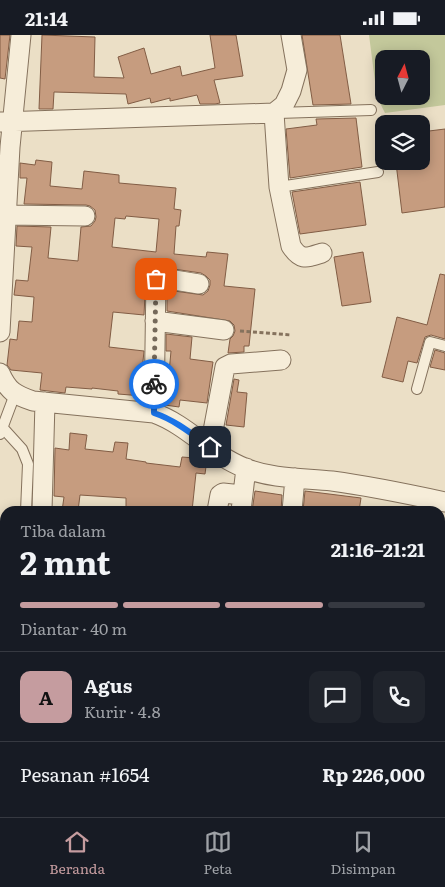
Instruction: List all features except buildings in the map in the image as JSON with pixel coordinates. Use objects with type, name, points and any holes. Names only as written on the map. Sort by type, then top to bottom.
[{"type":"street","points":[[0,331],[6,215],[6,122],[21,35]]},
{"type":"street","points":[[6,122],[274,113],[284,105],[291,91],[296,70],[291,35]]},
{"type":"street","points":[[274,113],[279,187],[291,246],[302,257],[307,258],[322,253]]},
{"type":"street","points":[[6,215],[85,217]]},
{"type":"street","points":[[154,413],[157,278],[199,284]]},
{"type":"street","points":[[155,321],[224,330]]},
{"type":"street","points":[[210,447],[225,367],[231,363],[281,360]]},
{"type":"street","points":[[0,373],[14,394],[33,401],[154,413],[166,417],[224,457],[246,468],[271,475],[332,481],[400,502],[445,502]]},
{"type":"street","points":[[42,506],[45,402]]},
{"type":"street","points":[[218,506],[220,495],[223,493],[242,503],[246,468]]},
{"type":"street","points":[[292,506],[295,478]]},
{"type":"lane","points":[[274,113],[371,111]]},
{"type":"lane","points":[[279,187],[378,172]]},
{"type":"lane","points":[[418,389],[430,343],[445,346]]},
{"type":"lane","points":[[14,394],[1,431],[22,449],[28,464],[26,506]]},
{"type":"path","points":[[224,330],[291,335]]},
{"type":"green space","points":[[369,35],[445,35],[445,105],[385,113],[381,105],[430,105],[430,50],[375,50],[375,82]]},
{"type":"way so far","points":[[154,384],[156,279]]},
{"type":"route","points":[[154,384],[154,413],[166,417],[183,427],[210,447]]}]
